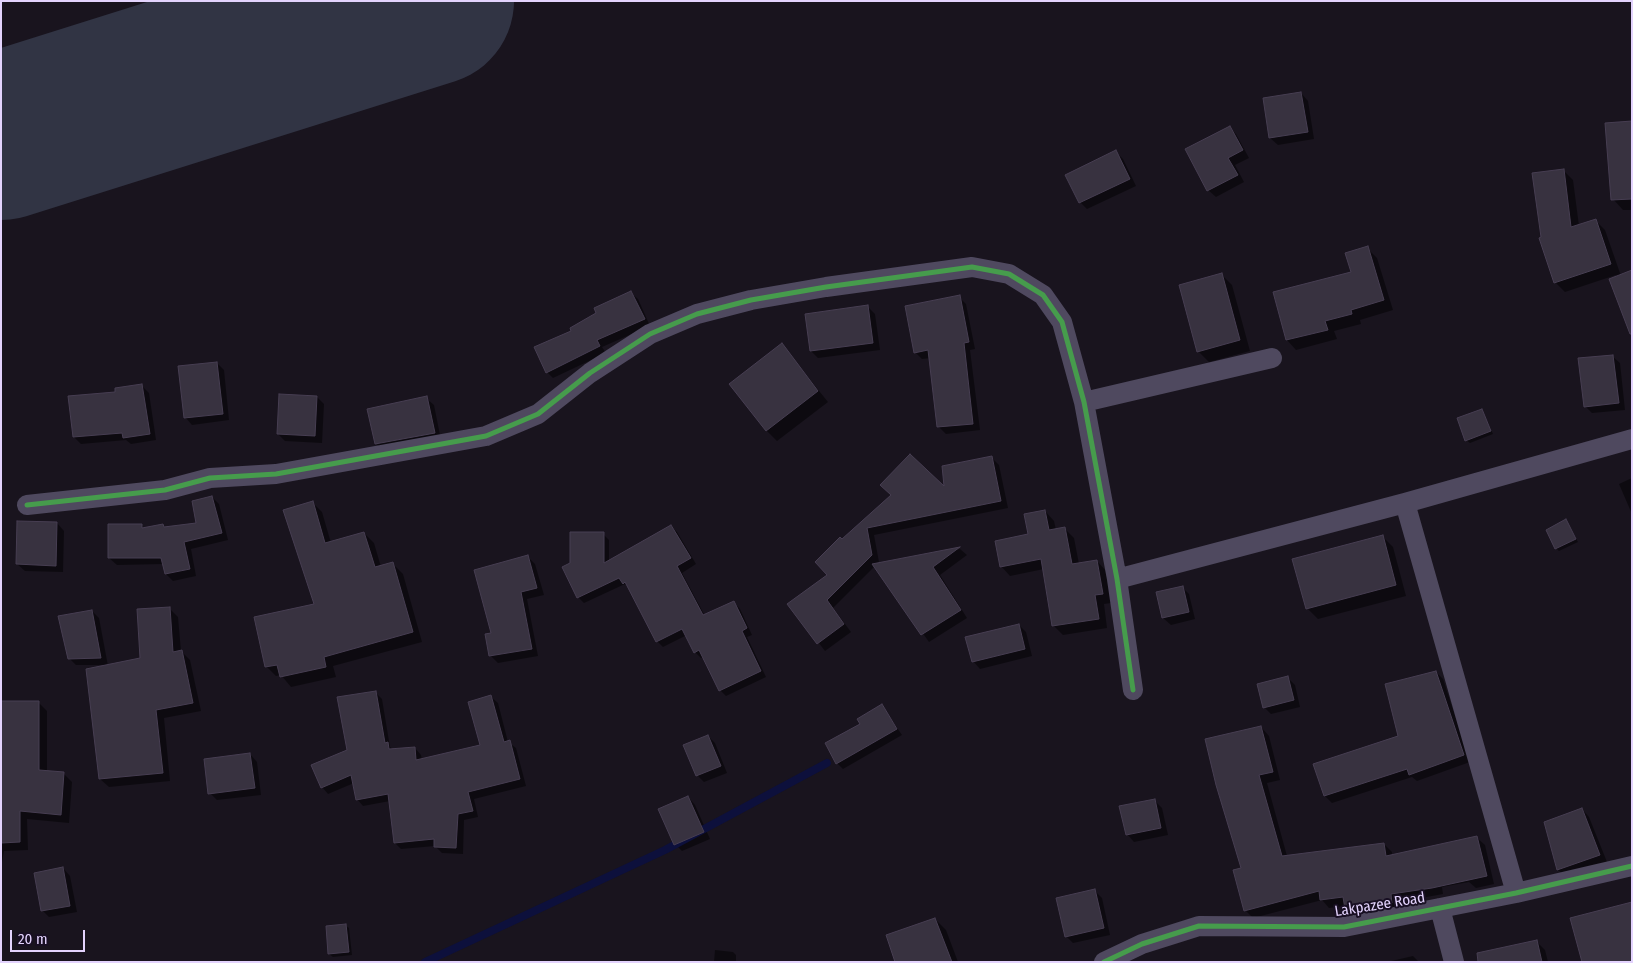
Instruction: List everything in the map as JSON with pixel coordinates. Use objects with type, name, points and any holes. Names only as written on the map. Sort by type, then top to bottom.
[{"type":"street","points":[[27,504],[165,490],[210,478],[276,474],[486,436],[538,414],[590,373],[650,334],[697,314],[751,300],[826,287],[972,267],[1009,274],[1043,295],[1062,322],[1084,402],[1117,579],[1133,690]]},
{"type":"street","points":[[1084,402],[1272,358]]},
{"type":"street","points":[[1117,579],[1405,504],[1632,439]]},
{"type":"street","points":[[1405,504],[1516,893]]},
{"type":"street","name":"Lakpazee Road","points":[[1104,962],[1142,944],[1199,926],[1344,927],[1516,893],[1632,866]]},
{"type":"street","points":[[1440,908],[1454,962]]},
{"type":"building","points":[[1301,92],[1308,132],[1269,138],[1263,98]]},
{"type":"building","points":[[1632,121],[1632,199],[1611,200],[1605,123]]},
{"type":"building","points":[[1230,126],[1243,150],[1228,158],[1238,175],[1207,191],[1185,149]]},
{"type":"building","points":[[1116,150],[1130,179],[1079,203],[1065,175]]},
{"type":"building","points":[[1564,169],[1571,227],[1596,219],[1611,264],[1554,283],[1539,238],[1541,237],[1532,173]]},
{"type":"building","points":[[1368,246],[1384,300],[1351,310],[1352,314],[1325,321],[1328,330],[1286,340],[1273,292],[1351,272],[1345,253]]},
{"type":"building","points":[[1632,270],[1632,334],[1630,334],[1609,279]]},
{"type":"building","points":[[1222,273],[1240,340],[1197,352],[1179,285]]},
{"type":"building","points":[[631,291],[645,319],[597,340],[600,346],[546,373],[534,347],[571,331],[570,328],[596,313],[594,308]]},
{"type":"building","points":[[960,295],[969,342],[964,343],[973,424],[937,427],[928,350],[914,353],[905,306]]},
{"type":"building","points":[[868,305],[873,343],[810,351],[805,314]]},
{"type":"building","points":[[782,343],[818,391],[766,431],[729,384]]},
{"type":"building","points":[[1613,355],[1619,403],[1584,407],[1578,358]]},
{"type":"building","points":[[217,362],[223,414],[184,418],[178,366]]},
{"type":"building","points":[[142,384],[150,434],[123,438],[122,433],[73,437],[68,396],[115,392],[115,388]]},
{"type":"building","points":[[279,394],[317,396],[315,436],[277,434]]},
{"type":"building","points":[[427,396],[435,433],[375,444],[367,409]]},
{"type":"building","points":[[1482,409],[1491,431],[1465,441],[1457,418]]},
{"type":"building","points":[[910,454],[944,486],[942,466],[992,456],[1001,501],[867,528],[872,555],[827,600],[844,624],[817,644],[787,604],[827,575],[815,562],[840,537],[842,539],[891,495],[880,485]]},
{"type":"building","points":[[212,496],[222,533],[184,542],[190,569],[165,574],[161,558],[108,558],[108,524],[142,524],[142,528],[163,524],[164,527],[196,523],[192,501]]},
{"type":"building","points":[[313,501],[325,543],[364,532],[375,567],[393,562],[413,632],[324,657],[326,667],[280,677],[277,665],[265,667],[254,617],[314,604],[283,510]]},
{"type":"building","points":[[1045,510],[1049,530],[1065,527],[1072,564],[1097,560],[1103,594],[1095,595],[1099,619],[1052,626],[1041,559],[1000,567],[995,541],[1028,534],[1024,514]]},
{"type":"building","points":[[1566,519],[1576,539],[1555,549],[1546,530]]},
{"type":"building","points":[[17,521],[57,522],[56,566],[16,564]]},
{"type":"building","points":[[671,525],[691,558],[677,566],[703,615],[734,601],[747,628],[742,631],[761,671],[719,691],[699,650],[694,653],[682,629],[656,642],[625,582],[623,584],[619,578],[577,598],[562,567],[570,563],[570,532],[604,532],[604,563]]},
{"type":"building","points":[[1383,535],[1396,585],[1306,609],[1292,559]]},
{"type":"building","points":[[960,547],[933,567],[961,610],[921,635],[872,564]]},
{"type":"building","points":[[528,555],[537,588],[521,592],[532,649],[489,656],[485,634],[491,633],[474,570]]},
{"type":"building","points":[[1183,586],[1189,612],[1162,618],[1156,592]]},
{"type":"building","points":[[170,607],[173,652],[182,650],[193,703],[156,710],[163,773],[99,779],[86,669],[140,658],[137,609]]},
{"type":"building","points":[[92,610],[101,658],[68,659],[58,616]]},
{"type":"building","points":[[1019,624],[1025,649],[972,662],[965,637]]},
{"type":"building","points":[[1436,671],[1464,755],[1409,775],[1407,769],[1324,796],[1313,764],[1398,736],[1385,684]]},
{"type":"building","points":[[1288,676],[1294,700],[1263,708],[1257,684]]},
{"type":"building","points":[[376,691],[385,743],[388,742],[389,749],[415,747],[416,760],[480,745],[468,702],[491,695],[504,742],[510,740],[520,779],[468,792],[473,811],[458,814],[456,848],[434,847],[434,839],[394,843],[388,794],[356,800],[351,775],[321,788],[311,765],[347,750],[337,697]]},
{"type":"building","points":[[1,701],[39,701],[39,770],[64,772],[61,815],[20,811],[20,842],[1,843]]},
{"type":"building","points":[[882,704],[897,729],[836,764],[825,743],[860,724],[857,719]]},
{"type":"building","points":[[1261,726],[1273,772],[1259,775],[1282,856],[1384,843],[1386,856],[1477,836],[1487,876],[1432,888],[1391,894],[1392,903],[1345,909],[1343,897],[1320,900],[1319,891],[1244,911],[1233,870],[1241,868],[1216,785],[1205,739]]},
{"type":"building","points":[[708,735],[721,766],[696,776],[683,745]]},
{"type":"building","points":[[250,753],[255,788],[208,794],[204,759]]},
{"type":"building","points":[[688,796],[704,832],[674,845],[658,809]]},
{"type":"building","points":[[1155,799],[1161,828],[1126,835],[1119,806]]},
{"type":"building","points":[[1582,808],[1600,855],[1557,870],[1544,822]]},
{"type":"building","points":[[63,867],[70,906],[41,911],[34,873]]},
{"type":"building","points":[[1095,889],[1104,928],[1065,937],[1056,898]]},
{"type":"building","points":[[1632,902],[1632,962],[1582,962],[1570,918]]},
{"type":"building","points":[[935,918],[952,962],[895,962],[886,935]]},
{"type":"building","points":[[346,924],[349,952],[328,954],[326,926]]},
{"type":"building","points":[[1537,940],[1542,962],[1478,962],[1477,953]]},
{"type":"waterway","points":[[425,962],[665,850],[827,763]]},
{"type":"runway","points":[[1,136],[430,1]]},
{"type":"cycle path","points":[[27,505],[165,490],[210,478],[276,474],[486,436],[538,414],[590,373],[650,334],[697,314],[751,300],[826,287],[972,267],[1009,274],[1043,295],[1062,322],[1084,402],[1117,579],[1133,690]]},
{"type":"cycle path","points":[[1104,962],[1142,944],[1199,926],[1344,927],[1516,893],[1632,866]]}]
